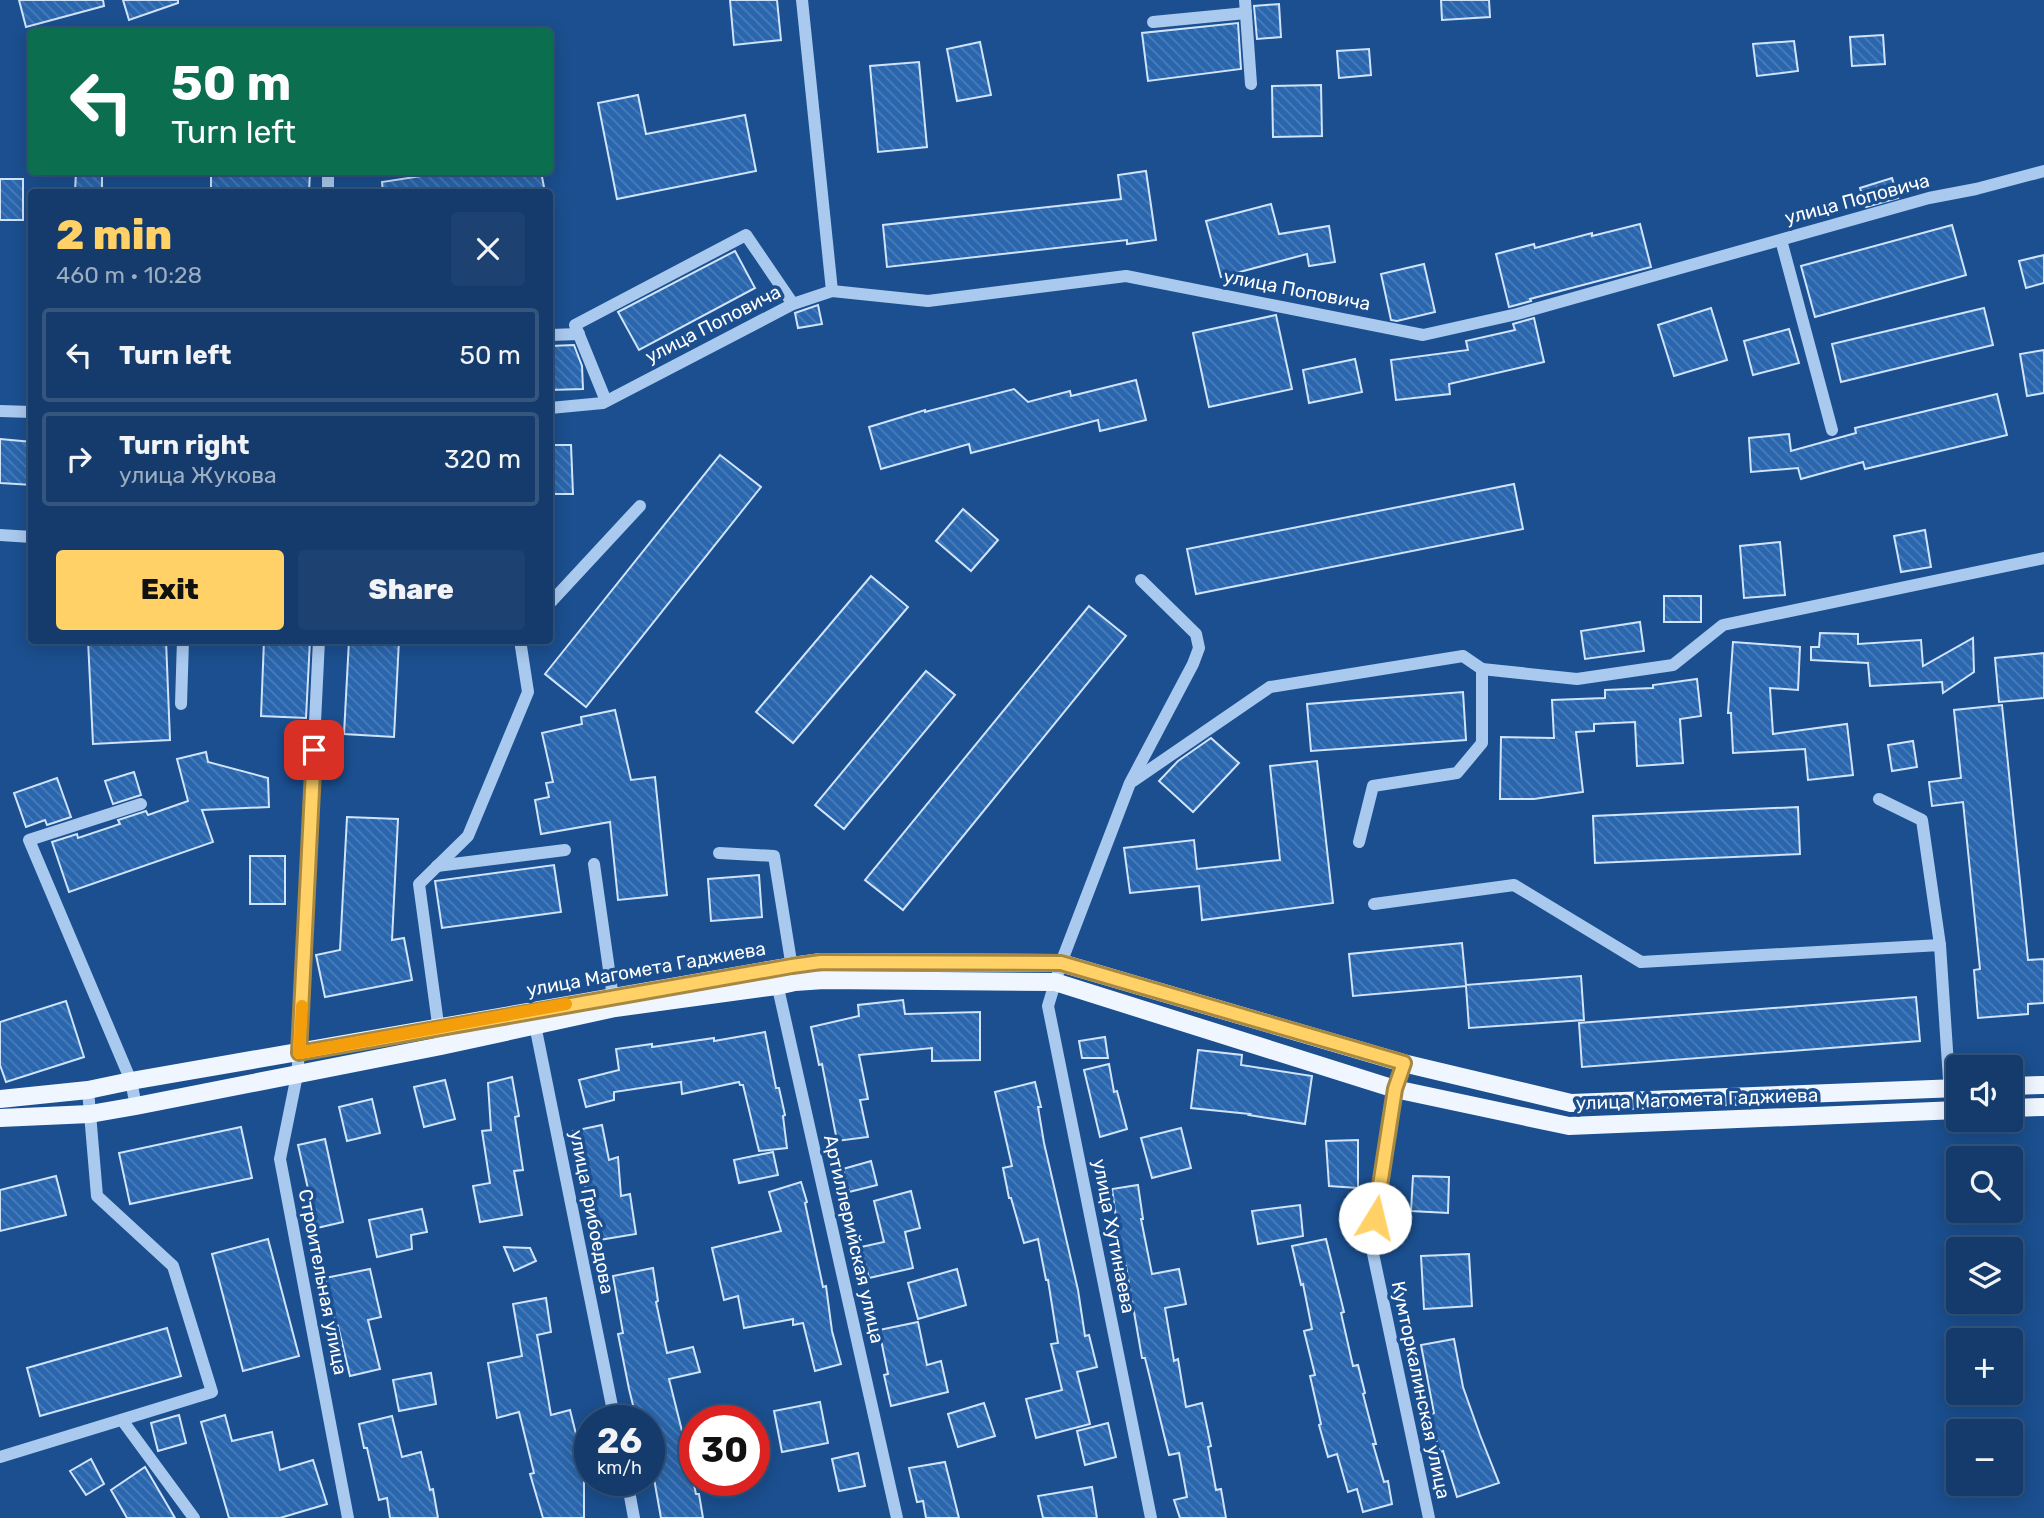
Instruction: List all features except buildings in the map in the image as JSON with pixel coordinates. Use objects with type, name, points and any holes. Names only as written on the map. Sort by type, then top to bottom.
[{"type":"main road","name":"улица Магомета Гаджиева","points":[[0,1100],[88,1090],[438,1028],[534,1017],[785,975],[821,962],[1061,963],[1404,1063],[1570,1103],[1946,1088]]},
{"type":"main road","name":"улица Магомета Гаджиева","points":[[785,975],[824,979],[1055,982],[1395,1089],[1569,1126],[1946,1110]]},
{"type":"main road","name":"улица Магомета Гаджиева","points":[[0,1118],[90,1114],[136,1107],[441,1046],[534,1017]]},
{"type":"main road","points":[[2023,1086],[2044,1085]]},
{"type":"main road","points":[[2023,1108],[2044,1107]]},
{"type":"street","points":[[802,0],[832,291]]},
{"type":"street","points":[[1153,22],[1245,6],[1251,84]]},
{"type":"street","name":"улица Поповича","points":[[553,408],[603,403],[793,304],[832,291],[928,301],[1126,276],[1423,335],[1517,314],[1929,198],[2044,171]]},
{"type":"street","points":[[606,401],[575,325],[746,235],[793,304]]},
{"type":"street","points":[[1781,240],[1832,430]]},
{"type":"street","points":[[553,335],[579,334]]},
{"type":"street","points":[[0,411],[28,412]]},
{"type":"street","points":[[553,600],[640,506]]},
{"type":"street","points":[[0,536],[28,537]]},
{"type":"street","points":[[1130,783],[1270,687],[1463,656],[1482,668],[1577,679],[1673,666],[1723,625],[2044,558]]},
{"type":"street","name":"улица Хутинаева","points":[[1141,580],[1196,634],[1199,648],[1130,783],[1061,963],[1048,1006],[1151,1518]]},
{"type":"street","points":[[181,704],[183,644]]},
{"type":"street","name":"Строительная улица","points":[[319,644],[299,1053],[280,1159],[348,1518]]},
{"type":"street","points":[[441,1046],[419,884],[468,836],[528,692],[521,644]]},
{"type":"street","points":[[1359,842],[1373,786],[1457,773],[1482,743],[1482,668]]},
{"type":"street","points":[[1879,799],[1922,820],[1940,945],[1951,1055]]},
{"type":"street","points":[[136,1107],[131,1081],[29,840],[141,804]]},
{"type":"street","points":[[437,866],[565,850]]},
{"type":"street","name":"Артиллерийская улица","points":[[719,853],[774,856],[785,975],[897,1518]]},
{"type":"street","points":[[594,864],[613,1002]]},
{"type":"street","points":[[1374,904],[1514,885],[1641,962],[1940,945]]},
{"type":"street","name":"улица Грибоедова","points":[[534,1017],[612,1405]]},
{"type":"street","name":"Кумторкалинская улица","points":[[1404,1063],[1395,1089],[1371,1244],[1429,1518]]},
{"type":"street","points":[[0,1457],[212,1392],[173,1266],[97,1196],[88,1090]]},
{"type":"street","points":[[122,1420],[194,1518]]},
{"type":"street","points":[[630,1496],[634,1518]]},
{"type":"slow traffic","points":[[302,1006],[299,1053],[566,1004]]},
{"type":"route","points":[[314,750],[299,1053],[559,1005],[821,962],[1061,963],[1404,1063],[1395,1089],[1375,1218]]}]
